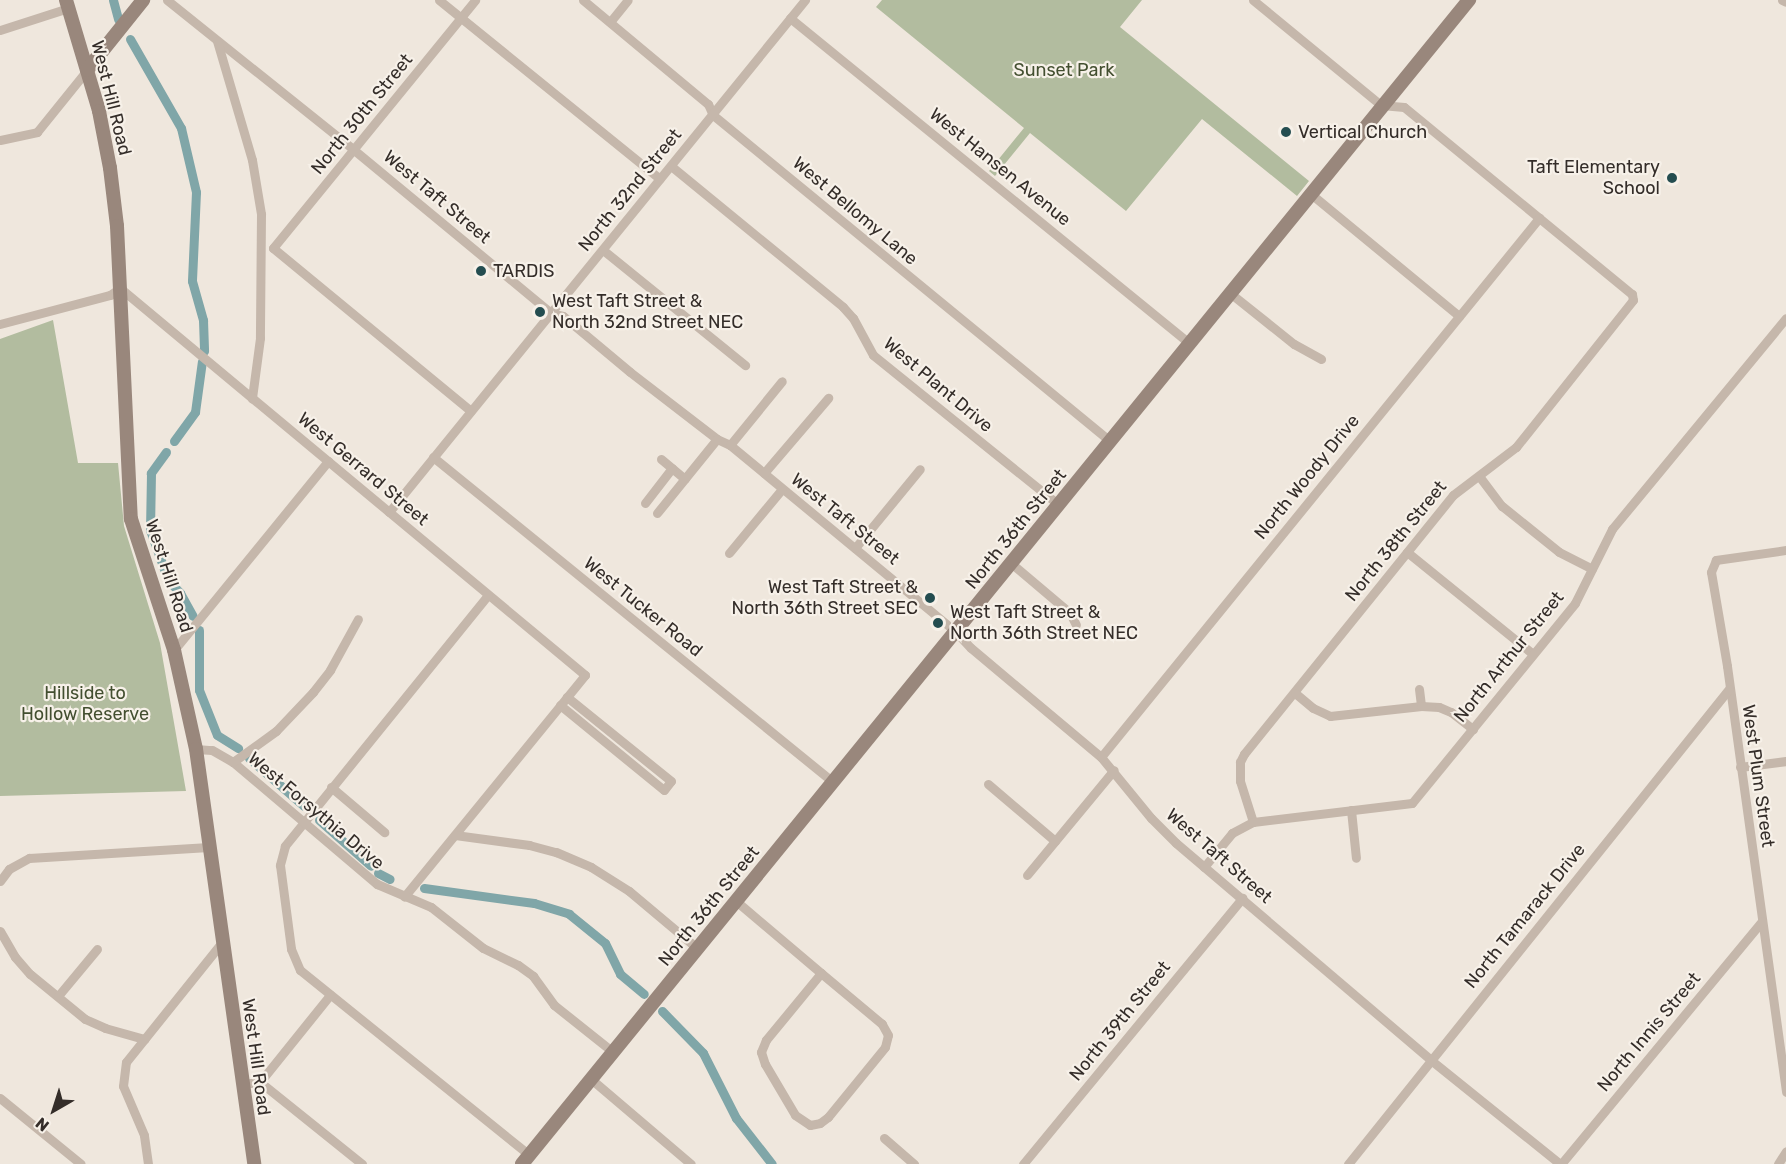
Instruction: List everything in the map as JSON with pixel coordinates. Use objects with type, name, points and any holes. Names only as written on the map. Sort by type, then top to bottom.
[{"type":"street","points":[[0,140],[37,132],[143,0]]},
{"type":"street","name":"West Taft Street","points":[[167,0],[354,150],[551,314],[563,316],[630,372],[717,439],[730,446],[955,631],[971,648],[1101,757],[1114,770],[1151,818],[1204,867],[1432,1060],[1560,1164]]},
{"type":"street","points":[[439,0],[660,179]]},
{"type":"street","name":"North 30th Street","points":[[273,248],[475,0]]},
{"type":"street","name":"West Bellomy Lane","points":[[584,0],[708,104],[712,115],[1110,441]]},
{"type":"street","points":[[610,22],[628,0]]},
{"type":"street","name":"North 32nd Street","points":[[389,512],[804,0]]},
{"type":"street","points":[[1252,0],[1381,105],[1404,106],[1539,218]]},
{"type":"street","name":"North 36th Street","points":[[525,1160],[1059,505],[1381,105],[1469,0]]},
{"type":"street","points":[[0,30],[67,4]]},
{"type":"street","name":"West Hill Road","points":[[67,4],[99,111],[110,168],[120,288],[131,519],[174,650],[196,749],[241,1084],[254,1164]]},
{"type":"street","name":"West Hansen Avenue","points":[[790,18],[1189,343]]},
{"type":"street","points":[[217,41],[252,160],[261,214],[260,338],[252,398]]},
{"type":"street","name":"West Plant Drive","points":[[671,165],[843,307],[853,318],[873,355],[1059,505]]},
{"type":"street","points":[[1311,194],[1459,316]]},
{"type":"street","name":"North 38th Street","points":[[1253,822],[1240,781],[1240,762],[1244,754],[1453,495],[1516,447],[1631,306],[1632,294],[1539,218]]},
{"type":"street","name":"North Woody Drive","points":[[1101,757],[1539,218]]},
{"type":"street","points":[[261,249],[273,248],[471,411]]},
{"type":"street","points":[[603,250],[745,366]]},
{"type":"street","points":[[0,324],[110,295],[120,288]]},
{"type":"street","name":"West Gerrard Street","points":[[120,288],[585,675],[567,697]]},
{"type":"street","points":[[1230,293],[1294,344],[1321,359]]},
{"type":"street","name":"North Arthur Street","points":[[1204,867],[1232,833],[1253,822],[1412,803],[1575,603],[1612,529],[1786,318]]},
{"type":"street","points":[[730,446],[782,381]]},
{"type":"street","points":[[764,473],[828,398]]},
{"type":"street","points":[[657,513],[717,439]]},
{"type":"street","name":"West Tucker Road","points":[[433,457],[833,782]]},
{"type":"street","points":[[661,459],[685,479]]},
{"type":"street","points":[[174,650],[328,461]]},
{"type":"street","points":[[645,503],[672,468]]},
{"type":"street","points":[[855,548],[920,469]]},
{"type":"street","points":[[1479,476],[1502,506],[1559,552],[1592,569]]},
{"type":"street","points":[[729,553],[782,489]]},
{"type":"street","name":"West Plum Street","points":[[1786,549],[1716,560],[1711,572],[1730,689],[1786,1092]]},
{"type":"street","points":[[1407,552],[1533,654]]},
{"type":"street","points":[[1011,563],[1070,613],[1076,625]]},
{"type":"street","points":[[488,595],[285,846],[280,865],[291,949],[300,970],[525,1160]]},
{"type":"street","points":[[233,762],[276,731],[313,692],[330,670],[358,619]]},
{"type":"street","points":[[1419,689],[1421,706]]},
{"type":"street","name":"North Tamarack Drive","points":[[1348,1164],[1432,1060],[1436,1051],[1730,689]]},
{"type":"street","points":[[1295,693],[1313,708],[1330,716],[1421,706],[1451,712],[1473,729]]},
{"type":"street","points":[[404,897],[560,705],[567,697],[670,782],[663,790],[560,705]]},
{"type":"street","name":"West Forsythia Drive","points":[[196,749],[212,750],[233,762],[367,877],[404,897],[431,907],[483,948],[518,965],[533,976],[554,1005],[613,1053]]},
{"type":"street","points":[[1740,767],[1786,761]]},
{"type":"street","points":[[1028,875],[1114,770]]},
{"type":"street","points":[[988,784],[1055,841]]},
{"type":"street","points":[[331,788],[384,832]]},
{"type":"street","points":[[1352,810],[1356,858]]},
{"type":"street","points":[[455,835],[528,845],[556,852],[591,867],[629,891],[697,948]]},
{"type":"street","points":[[0,880],[9,869],[29,858],[209,847]]},
{"type":"street","name":"North 39th Street","points":[[1023,1164],[1242,898]]},
{"type":"street","points":[[736,901],[882,1024],[888,1035],[885,1047],[828,1117],[819,1124],[810,1125],[795,1115],[765,1064],[762,1052],[766,1040],[821,973]]},
{"type":"street","name":"North Innis Street","points":[[1560,1164],[1762,921]]},
{"type":"street","points":[[0,931],[15,957],[85,1019],[105,1028],[144,1039]]},
{"type":"street","points":[[148,1164],[144,1135],[123,1086],[126,1062],[222,942]]},
{"type":"street","points":[[58,996],[97,949]]},
{"type":"street","points":[[260,1082],[330,995]]},
{"type":"street","points":[[591,1079],[692,1164]]},
{"type":"street","points":[[241,1084],[260,1082],[362,1164]]},
{"type":"street","points":[[0,1098],[81,1164]]},
{"type":"street","points":[[884,1138],[914,1164]]},
{"type":"street","points":[[1778,1164],[1786,1151]]},
{"type":"green space","name":"Sunset Park","points":[[882,0],[1142,0],[1120,27],[1309,181],[1297,196],[1202,119],[1126,211],[1030,133],[995,176],[989,171],[1024,128],[876,7]]},
{"type":"green space","name":"Hillside to Hollow Reserve","points":[[53,320],[78,463],[118,463],[124,526],[160,643],[186,791],[0,796],[0,339]]},
{"type":"waterway","points":[[113,0],[118,19]]},
{"type":"waterway","points":[[130,39],[181,128],[196,192],[192,281],[203,320],[204,351]]},
{"type":"waterway","points":[[174,441],[195,412],[202,361]]},
{"type":"waterway","points":[[166,452],[151,473],[150,530],[168,580],[180,593],[193,616]]},
{"type":"waterway","points":[[199,630],[199,690],[217,735],[238,748]]},
{"type":"waterway","points":[[249,758],[304,806]]},
{"type":"waterway","points":[[319,820],[371,866]]},
{"type":"waterway","points":[[378,873],[390,879]]},
{"type":"waterway","points":[[424,888],[534,903],[569,914],[605,943],[620,974],[644,994]]},
{"type":"waterway","points":[[662,1011],[703,1053],[736,1118],[772,1164]]},
{"type":"place","name":"Vertical Church","points":[[1286,132]]},
{"type":"place","name":"Taft Elementary School","points":[[1672,178]]},
{"type":"place","name":"TARDIS","points":[[481,271]]},
{"type":"place","name":"West Taft Street & North 32nd Street NEC","points":[[540,312]]},
{"type":"place","name":"West Taft Street & North 36th Street SEC","points":[[930,598]]},
{"type":"place","name":"West Taft Street & North 36th Street NEC","points":[[938,623]]}]
